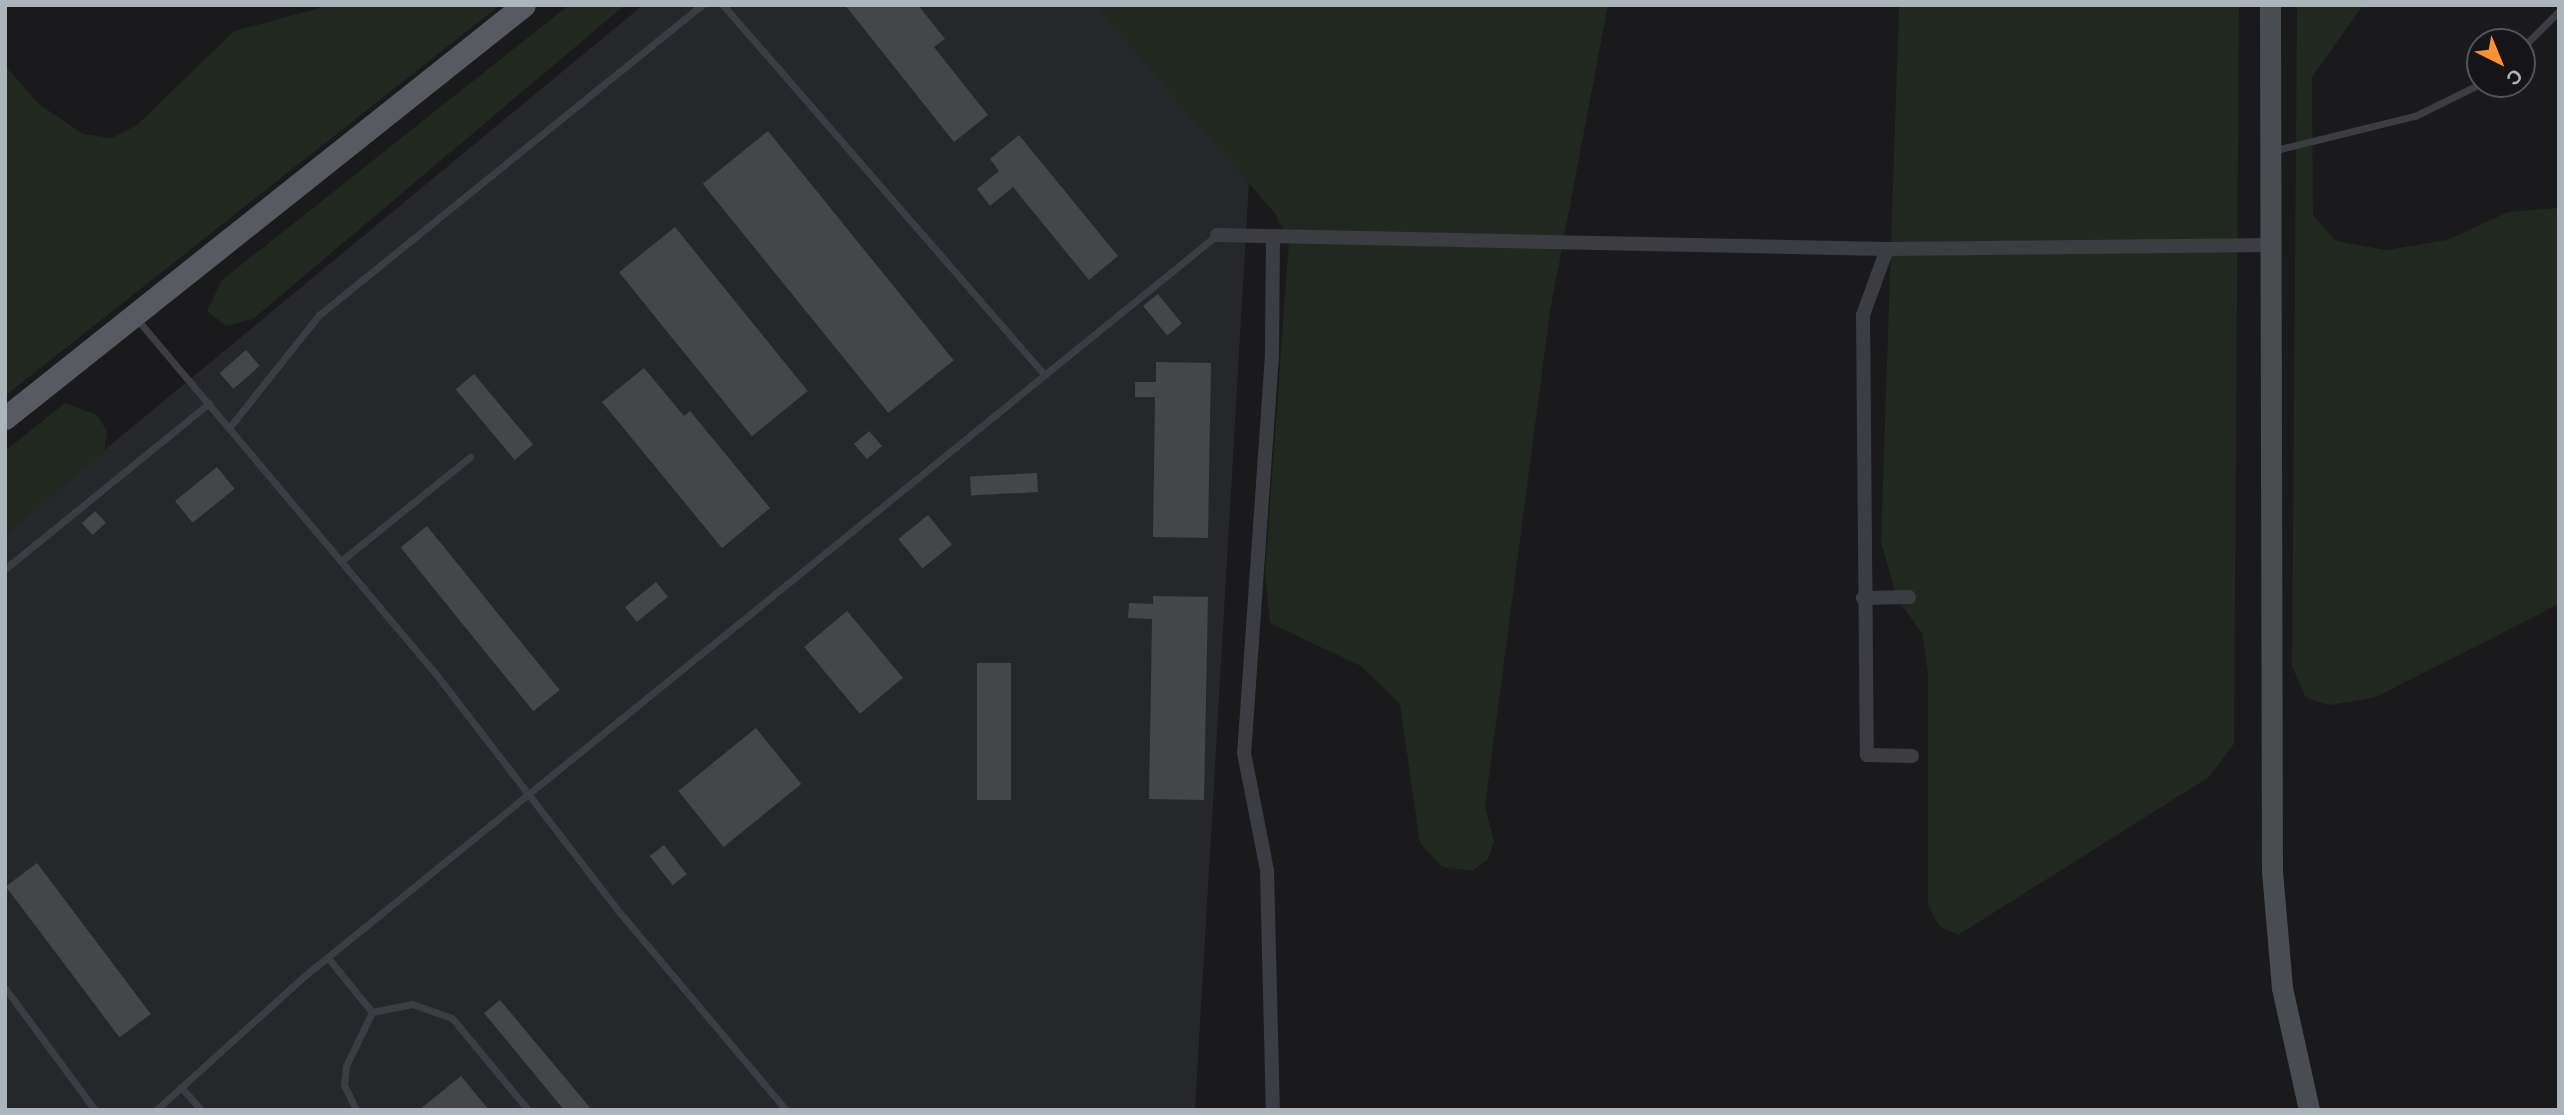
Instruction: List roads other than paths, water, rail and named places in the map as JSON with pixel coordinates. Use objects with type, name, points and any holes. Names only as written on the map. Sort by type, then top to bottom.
[{"type":"main road","points":[[5,418],[524,5]]},
{"type":"main road","points":[[2270,5],[2272,872],[2282,988],[2309,1110]]},
{"type":"street","points":[[1217,235],[1888,249],[2271,245]]},
{"type":"street","points":[[1273,237],[1272,355],[1244,753],[1267,870],[1273,1110]]},
{"type":"street","points":[[1888,249],[1863,315],[1863,597],[1867,755],[1912,756]]},
{"type":"street","points":[[1863,597],[1909,597]]},
{"type":"lane","points":[[229,428],[318,315],[702,5]]},
{"type":"lane","points":[[723,5],[1044,373]]},
{"type":"lane","points":[[2536,34],[2559,11]]},
{"type":"lane","points":[[2271,151],[2415,116],[2466,91]]},
{"type":"lane","points":[[156,1110],[327,958],[531,797],[1044,373],[1217,235]]},
{"type":"lane","points":[[134,315],[341,561],[786,1110]]},
{"type":"lane","points":[[5,569],[209,403]]},
{"type":"lane","points":[[341,561],[470,457]]},
{"type":"lane","points":[[327,958],[372,1012]]},
{"type":"lane","points":[[5,988],[95,1110]]},
{"type":"lane","points":[[372,1012],[412,1004],[452,1018],[528,1110]]},
{"type":"lane","points":[[356,1110],[344,1085],[346,1066],[372,1012]]},
{"type":"lane","points":[[181,1087],[201,1110]]}]
